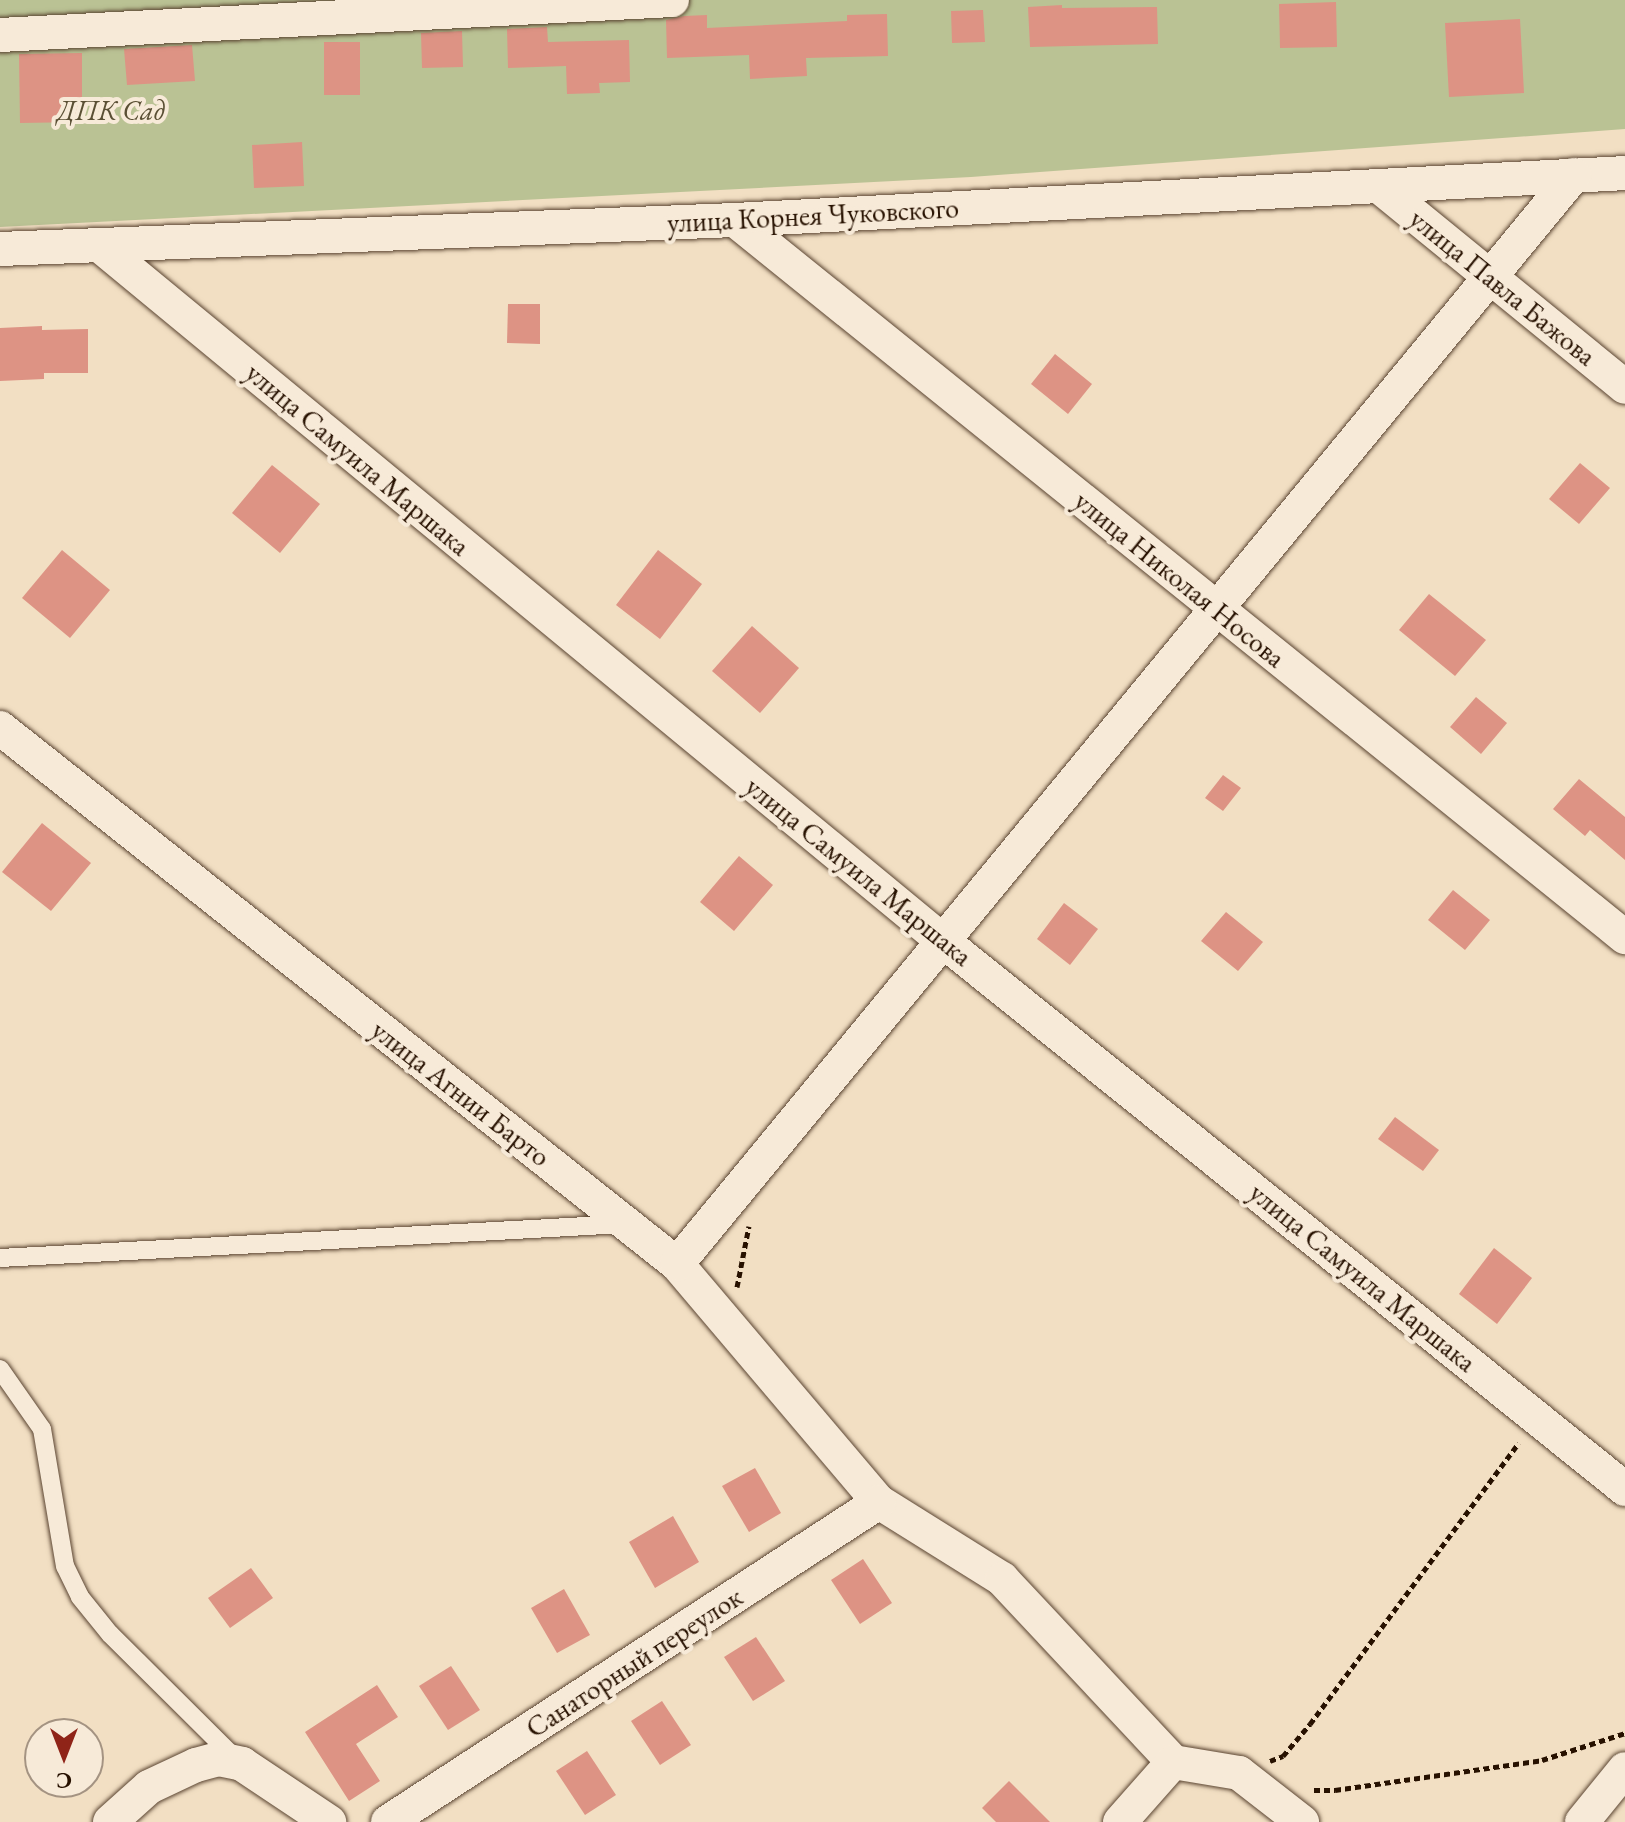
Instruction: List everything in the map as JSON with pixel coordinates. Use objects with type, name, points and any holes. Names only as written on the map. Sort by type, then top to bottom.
[{"type":"street","points":[[0,35],[672,0]]},
{"type":"street","name":"улица Корнея Чуковского","points":[[0,249],[735,220],[1625,173]]},
{"type":"street","points":[[677,1264],[1574,175]]},
{"type":"street","name":"улица Павла Бажова","points":[[1380,187],[1625,387]]},
{"type":"street","name":"улица Николая Носова","points":[[735,220],[1625,937]]},
{"type":"street","name":"улица Самуила Маршака","points":[[99,245],[943,941],[1625,1489]]},
{"type":"street","name":"улица Агнии Барто","points":[[0,728],[677,1264],[879,1502],[1002,1579],[1173,1762]]},
{"type":"street","name":"Санаторный переулок","points":[[388,1822],[879,1502]]},
{"type":"street","points":[[110,1822],[149,1787],[196,1765],[219,1759],[242,1764],[329,1822]]},
{"type":"street","points":[[1120,1822],[1173,1762],[1239,1773],[1304,1806]]},
{"type":"street","points":[[1582,1822],[1625,1769]]},
{"type":"lane","points":[[0,1258],[626,1224]]},
{"type":"lane","points":[[3,1377],[42,1429],[65,1566],[80,1597],[110,1634],[242,1764]]},
{"type":"path","points":[[742,1341],[736,1283],[750,1221]]},
{"type":"path","points":[[1239,1773],[1283,1756],[1310,1724],[1538,1418]]},
{"type":"path","points":[[1304,1806],[1335,1790],[1542,1760],[1625,1733]]},
{"type":"green space","name":"ДПК Сад","points":[[0,0],[1625,0],[1625,129],[971,177],[0,227]]},
{"type":"building","points":[[1336,2],[1337,47],[1280,48],[1279,4]]},
{"type":"building","points":[[1062,5],[1062,8],[1157,7],[1158,44],[1030,47],[1028,7]]},
{"type":"building","points":[[983,10],[985,42],[952,43],[951,11]]},
{"type":"building","points":[[887,14],[888,56],[806,58],[807,76],[750,79],[749,55],[667,58],[666,20],[684,16],[707,15],[707,28],[847,21],[847,15]]},
{"type":"building","points":[[1520,19],[1524,93],[1449,97],[1445,23]]},
{"type":"building","points":[[547,27],[548,42],[629,40],[630,82],[599,83],[600,93],[567,94],[566,66],[508,68],[507,29]]},
{"type":"building","points":[[462,31],[463,67],[422,68],[421,33]]},
{"type":"building","points":[[324,42],[360,42],[360,95],[324,95]]},
{"type":"building","points":[[192,45],[195,81],[127,85],[124,49]]},
{"type":"building","points":[[82,53],[82,122],[20,123],[19,54]]},
{"type":"building","points":[[302,142],[304,186],[254,188],[252,145]]},
{"type":"building","points":[[508,304],[540,304],[540,344],[507,343]]},
{"type":"building","points":[[42,326],[42,330],[88,329],[88,373],[44,373],[44,379],[0,381],[0,328]]},
{"type":"building","points":[[1055,354],[1092,384],[1068,414],[1031,384]]},
{"type":"building","points":[[1580,463],[1610,488],[1579,524],[1549,499]]},
{"type":"building","points":[[272,465],[320,504],[280,553],[232,513]]},
{"type":"building","points":[[62,550],[110,590],[70,638],[22,598]]},
{"type":"building","points":[[658,550],[702,584],[660,639],[616,605]]},
{"type":"building","points":[[1429,594],[1486,640],[1455,676],[1399,630]]},
{"type":"building","points":[[752,626],[799,668],[760,713],[712,671]]},
{"type":"building","points":[[1476,697],[1507,723],[1481,754],[1450,727]]},
{"type":"building","points":[[1223,775],[1241,788],[1223,811],[1205,798]]},
{"type":"building","points":[[1579,779],[1625,817],[1625,860],[1590,830],[1585,836],[1553,809]]},
{"type":"building","points":[[42,823],[91,863],[51,911],[2,872]]},
{"type":"building","points":[[739,856],[773,885],[734,931],[700,902]]},
{"type":"building","points":[[1453,890],[1490,920],[1465,950],[1428,920]]},
{"type":"building","points":[[1064,903],[1098,929],[1070,965],[1037,939]]},
{"type":"building","points":[[1226,912],[1263,942],[1238,971],[1201,941]]},
{"type":"building","points":[[1395,1117],[1439,1150],[1423,1171],[1378,1139]]},
{"type":"building","points":[[1494,1248],[1532,1278],[1497,1324],[1459,1294]]},
{"type":"building","points":[[755,1468],[781,1513],[749,1532],[722,1486]]},
{"type":"building","points":[[673,1516],[699,1562],[655,1588],[629,1542]]},
{"type":"building","points":[[863,1559],[892,1603],[860,1624],[831,1580]]},
{"type":"building","points":[[251,1568],[273,1598],[230,1628],[208,1598]]},
{"type":"building","points":[[564,1589],[590,1635],[557,1653],[531,1608]]},
{"type":"building","points":[[756,1637],[785,1681],[753,1701],[724,1657]]},
{"type":"building","points":[[451,1666],[480,1710],[448,1730],[419,1686]]},
{"type":"building","points":[[377,1685],[398,1717],[356,1744],[380,1781],[349,1801],[305,1732]]},
{"type":"building","points":[[662,1701],[691,1745],[660,1765],[631,1721]]},
{"type":"building","points":[[587,1751],[616,1795],[585,1815],[556,1771]]},
{"type":"building","points":[[1009,1781],[1050,1822],[996,1822],[982,1808]]}]
